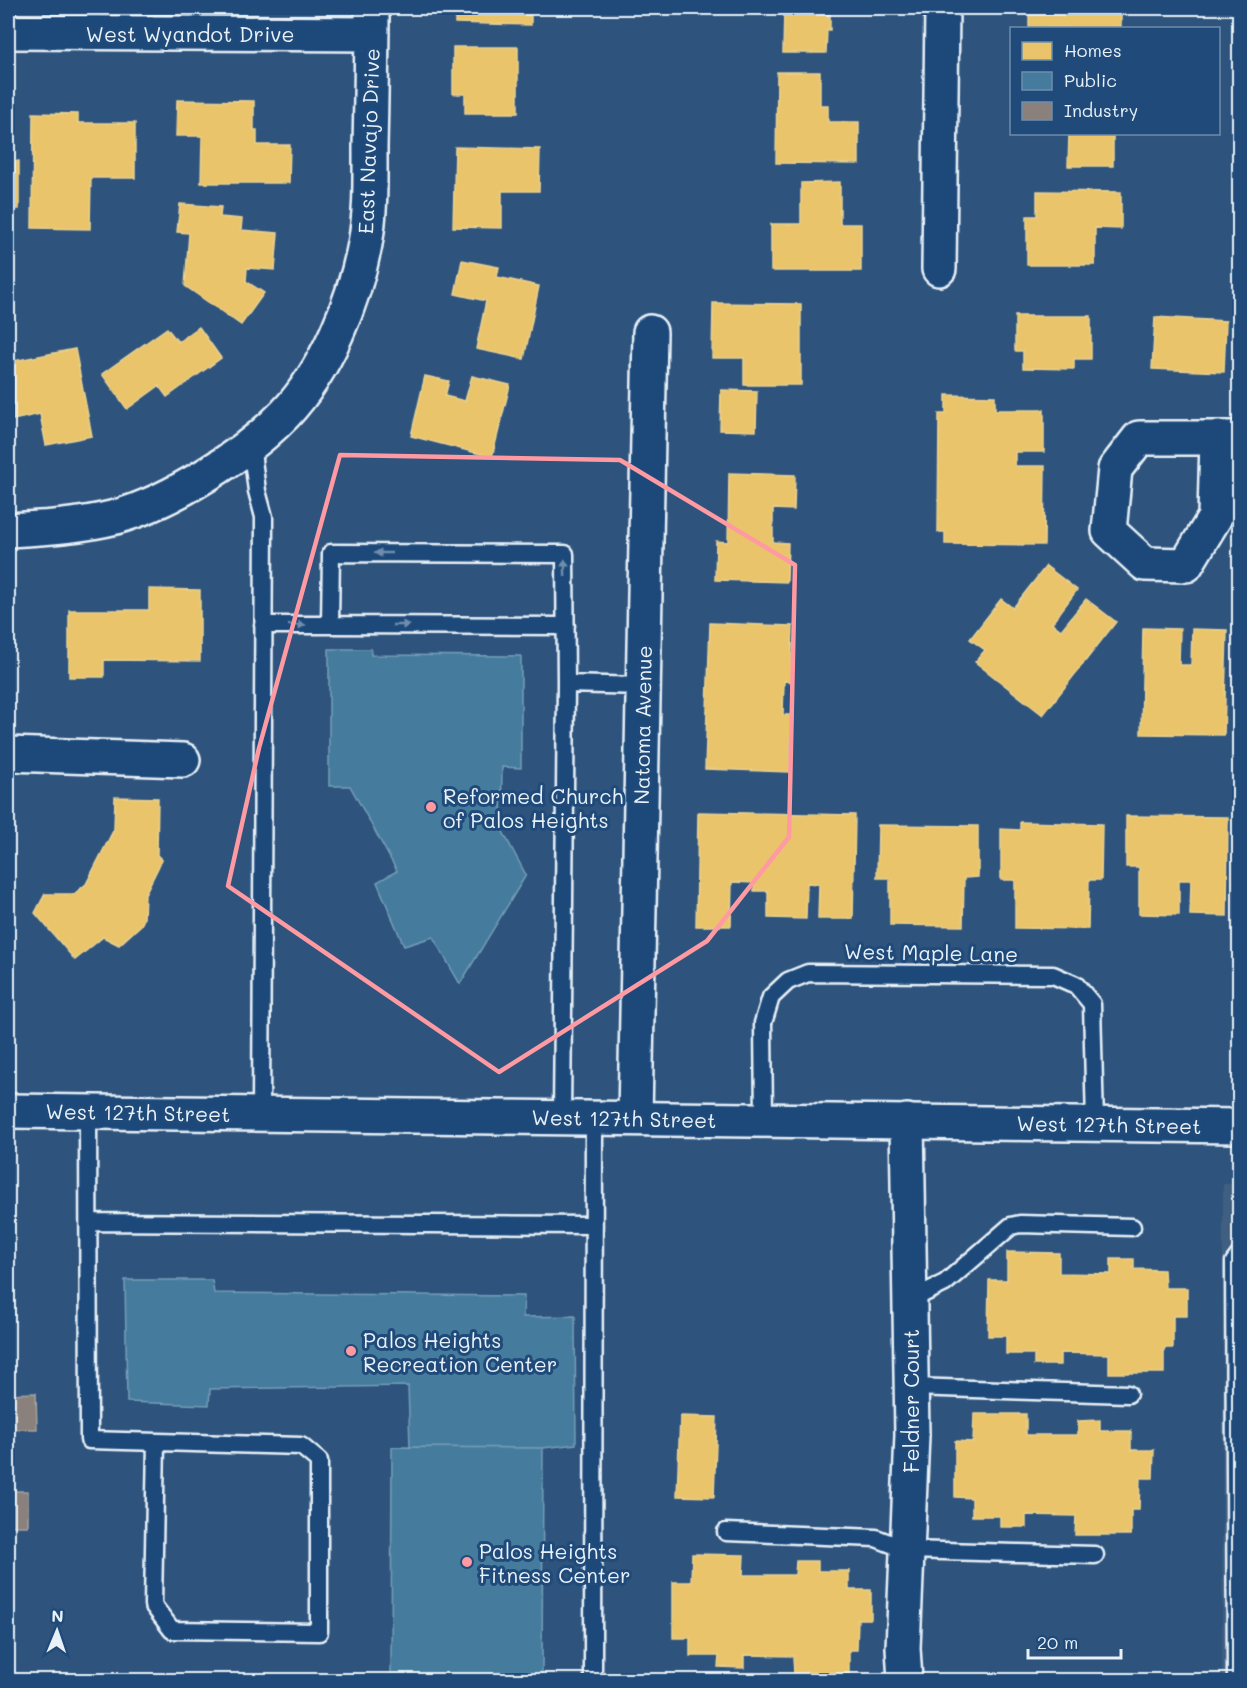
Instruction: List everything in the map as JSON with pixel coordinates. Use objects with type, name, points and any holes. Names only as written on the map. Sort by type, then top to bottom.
[{"type":"street","points":[[939,269],[942,8]]},
{"type":"street","name":"West Wyandot Drive","points":[[8,32],[372,21]]},
{"type":"street","name":"East Navajo Drive","points":[[8,530],[62,527],[115,517],[151,505],[180,491],[230,460],[285,414],[305,388],[338,331],[354,290],[366,242],[370,201],[372,21]]},
{"type":"street","name":"Natoma Avenue","points":[[635,1118],[650,332]]},
{"type":"street","points":[[8,754],[183,760]]},
{"type":"street","name":"West 127th Street","points":[[8,1111],[1239,1125]]},
{"type":"street","name":"Feldner Court","points":[[905,1680],[903,1648],[912,1435],[907,1121]]},
{"type":"lane","points":[[251,444],[257,491],[264,517],[261,1114]]},
{"type":"lane","points":[[330,625],[331,553],[565,554],[566,684],[578,1117],[594,1225],[593,1680]]},
{"type":"lane","points":[[263,625],[566,626]]},
{"type":"lane","points":[[566,684],[643,686]]},
{"type":"lane","name":"West Maple Lane","points":[[764,1119],[763,1023],[771,997],[788,981],[808,973],[1053,975],[1076,985],[1092,1004],[1095,1124]]},
{"type":"lane","points":[[88,1112],[89,1440],[301,1446],[319,1461],[319,1632],[172,1630],[153,1605],[156,1442]]},
{"type":"lane","points":[[89,1222],[594,1225]]},
{"type":"lane","points":[[910,1300],[945,1283],[1011,1226],[1020,1224],[1132,1227]]},
{"type":"lane","points":[[1236,1680],[1234,1262],[1239,1254]]},
{"type":"lane","points":[[912,1387],[1128,1395]]},
{"type":"lane","points":[[726,1532],[876,1538],[908,1550],[1095,1555]]},
{"type":"highlighted area","points":[[340,455],[620,460],[795,565],[789,837],[707,941],[499,1072],[228,886],[259,748]]},
{"type":"shaded area","points":[[1223,1184],[1239,1184],[1240,1680],[1222,1680]]},
{"type":"building: Homes","points":[[455,8],[531,8],[531,25],[455,23]]},
{"type":"building: Homes","points":[[784,8],[830,8],[830,30],[827,30],[826,53],[783,53]]},
{"type":"building: Homes","points":[[1027,8],[1100,8],[1100,11],[1121,11],[1121,27],[1029,27],[1029,14],[1046,14],[1046,9]]},
{"type":"building: Homes","points":[[453,47],[518,47],[518,113],[465,113],[465,94],[453,94]]},
{"type":"building: Homes","points":[[777,72],[820,72],[820,105],[828,105],[828,122],[859,122],[859,164],[776,163]]},
{"type":"building: Homes","points":[[177,100],[254,101],[254,130],[257,130],[257,145],[290,145],[289,183],[201,183],[202,136],[176,136]]},
{"type":"building: Homes","points":[[33,113],[78,114],[78,123],[135,123],[135,178],[91,178],[90,229],[32,228]]},
{"type":"building: Homes","points":[[1069,135],[1113,135],[1113,166],[1068,166]]},
{"type":"building: Homes","points":[[455,147],[540,149],[539,191],[502,191],[502,228],[453,227]]},
{"type":"building: Homes","points":[[19,161],[19,209],[8,209],[8,162]]},
{"type":"building: Homes","points":[[840,182],[840,224],[861,224],[861,271],[771,271],[771,224],[801,224],[801,183]]},
{"type":"building: Homes","points":[[1037,191],[1121,192],[1121,229],[1095,228],[1095,265],[1027,265],[1027,216],[1037,216]]},
{"type":"building: Homes","points":[[180,204],[221,207],[220,217],[242,219],[241,230],[278,233],[275,270],[247,268],[246,281],[264,293],[241,325],[185,286],[189,233],[177,232]]},
{"type":"building: Homes","points":[[462,260],[499,267],[497,277],[539,286],[524,359],[476,349],[486,301],[455,294]]},
{"type":"building: Homes","points":[[713,303],[801,304],[801,385],[744,385],[744,358],[712,358]]},
{"type":"building: Homes","points":[[1015,316],[1091,316],[1091,359],[1074,359],[1074,369],[1023,368],[1023,351],[1015,351]]},
{"type":"building: Homes","points":[[1155,317],[1226,321],[1224,372],[1152,369]]},
{"type":"building: Homes","points":[[199,327],[221,358],[167,397],[159,386],[127,409],[102,374],[167,328],[178,342]]},
{"type":"building: Homes","points":[[75,349],[92,436],[46,445],[40,414],[8,421],[8,362]]},
{"type":"building: Homes","points":[[425,376],[449,381],[445,396],[465,401],[472,376],[510,385],[492,457],[411,436]]},
{"type":"building: Homes","points":[[721,390],[757,391],[756,431],[720,430]]},
{"type":"building: Homes","points":[[946,395],[995,396],[995,410],[1044,410],[1044,452],[1015,452],[1015,466],[1045,466],[1044,545],[945,544],[945,532],[938,532],[939,414],[946,414]]},
{"type":"building: Homes","points":[[729,473],[795,475],[794,510],[773,509],[773,542],[788,543],[787,582],[715,580],[716,541],[728,542]]},
{"type":"building: Homes","points":[[1046,566],[1077,590],[1052,623],[1061,630],[1086,599],[1116,622],[1043,715],[975,662],[985,650],[970,639],[1001,599],[1013,608]]},
{"type":"building: Homes","points":[[149,589],[200,590],[200,661],[104,660],[104,677],[69,677],[69,610],[149,610]]},
{"type":"building: Homes","points":[[710,623],[793,626],[791,682],[784,681],[783,715],[792,715],[790,772],[705,769]]},
{"type":"building: Homes","points":[[1143,628],[1180,629],[1179,665],[1191,665],[1192,629],[1227,630],[1224,735],[1141,734]]},
{"type":"building: Homes","points":[[115,797],[158,798],[157,855],[162,860],[145,894],[144,919],[141,925],[119,945],[103,937],[75,960],[35,913],[45,894],[74,894],[86,884],[114,829]]},
{"type":"building: Homes","points":[[698,812],[855,815],[853,919],[818,919],[819,884],[807,883],[806,919],[768,918],[768,891],[754,891],[754,883],[732,882],[731,926],[696,926]]},
{"type":"building: Homes","points":[[1126,816],[1228,817],[1227,916],[1190,915],[1191,880],[1179,880],[1179,915],[1139,914],[1139,867],[1126,867]]},
{"type":"building: Homes","points":[[1020,822],[1102,824],[1101,880],[1089,880],[1088,929],[1015,928],[1015,880],[1001,880],[1001,829],[1020,830]]},
{"type":"building: Homes","points":[[878,825],[978,826],[978,877],[964,878],[963,926],[890,925],[890,878],[877,878]]},
{"type":"building: Homes","points":[[1007,1252],[1059,1253],[1059,1273],[1111,1274],[1111,1259],[1134,1259],[1134,1269],[1164,1270],[1165,1288],[1187,1288],[1187,1316],[1173,1316],[1173,1348],[1164,1348],[1164,1373],[1109,1373],[1109,1354],[1060,1353],[1060,1365],[1034,1365],[1034,1354],[1006,1354],[1006,1336],[988,1336],[989,1280],[1007,1280]]},
{"type":"building: Homes","points":[[974,1414],[1026,1414],[1026,1435],[1078,1435],[1078,1421],[1100,1420],[1100,1431],[1131,1431],[1131,1450],[1154,1450],[1153,1478],[1140,1478],[1139,1510],[1131,1510],[1131,1535],[1075,1535],[1076,1516],[1026,1515],[1026,1527],[1000,1527],[1000,1516],[972,1516],[972,1498],[955,1497],[955,1441],[973,1442]]},
{"type":"building: Homes","points":[[680,1416],[717,1417],[714,1497],[677,1496]]},
{"type":"building: Homes","points":[[692,1554],[744,1555],[743,1575],[795,1575],[796,1561],[818,1561],[818,1571],[849,1571],[849,1590],[871,1590],[871,1619],[858,1619],[857,1650],[849,1650],[849,1675],[794,1675],[793,1656],[744,1655],[744,1668],[718,1667],[719,1656],[690,1656],[690,1638],[673,1638],[673,1582],[691,1582]]},
{"type":"building: Public","name":"Reformed Church of Palos Heights","points":[[329,649],[371,649],[371,655],[521,656],[521,768],[502,767],[501,828],[526,875],[460,984],[433,937],[404,946],[377,882],[397,871],[350,786],[329,786]]},
{"type":"building: Public","name":"Palos Heights Recreation Center","points":[[125,1280],[212,1280],[214,1293],[524,1296],[523,1317],[575,1316],[576,1444],[543,1448],[410,1447],[408,1386],[210,1389],[209,1405],[127,1402]]},
{"type":"building: Public","name":"Palos Heights Fitness Center","points":[[392,1447],[543,1448],[542,1679],[391,1677]]},
{"type":"building: Industry","points":[[36,1393],[37,1429],[8,1429],[8,1394]]},
{"type":"building: Industry","points":[[8,1491],[28,1491],[28,1526],[8,1526]]},
{"type":"place","name":"Reformed Church of Palos Heights","points":[[431,807]]},
{"type":"place","name":"Palos Heights Recreation Center","points":[[351,1351]]},
{"type":"place","name":"Palos Heights Fitness Center","points":[[467,1562]]}]
